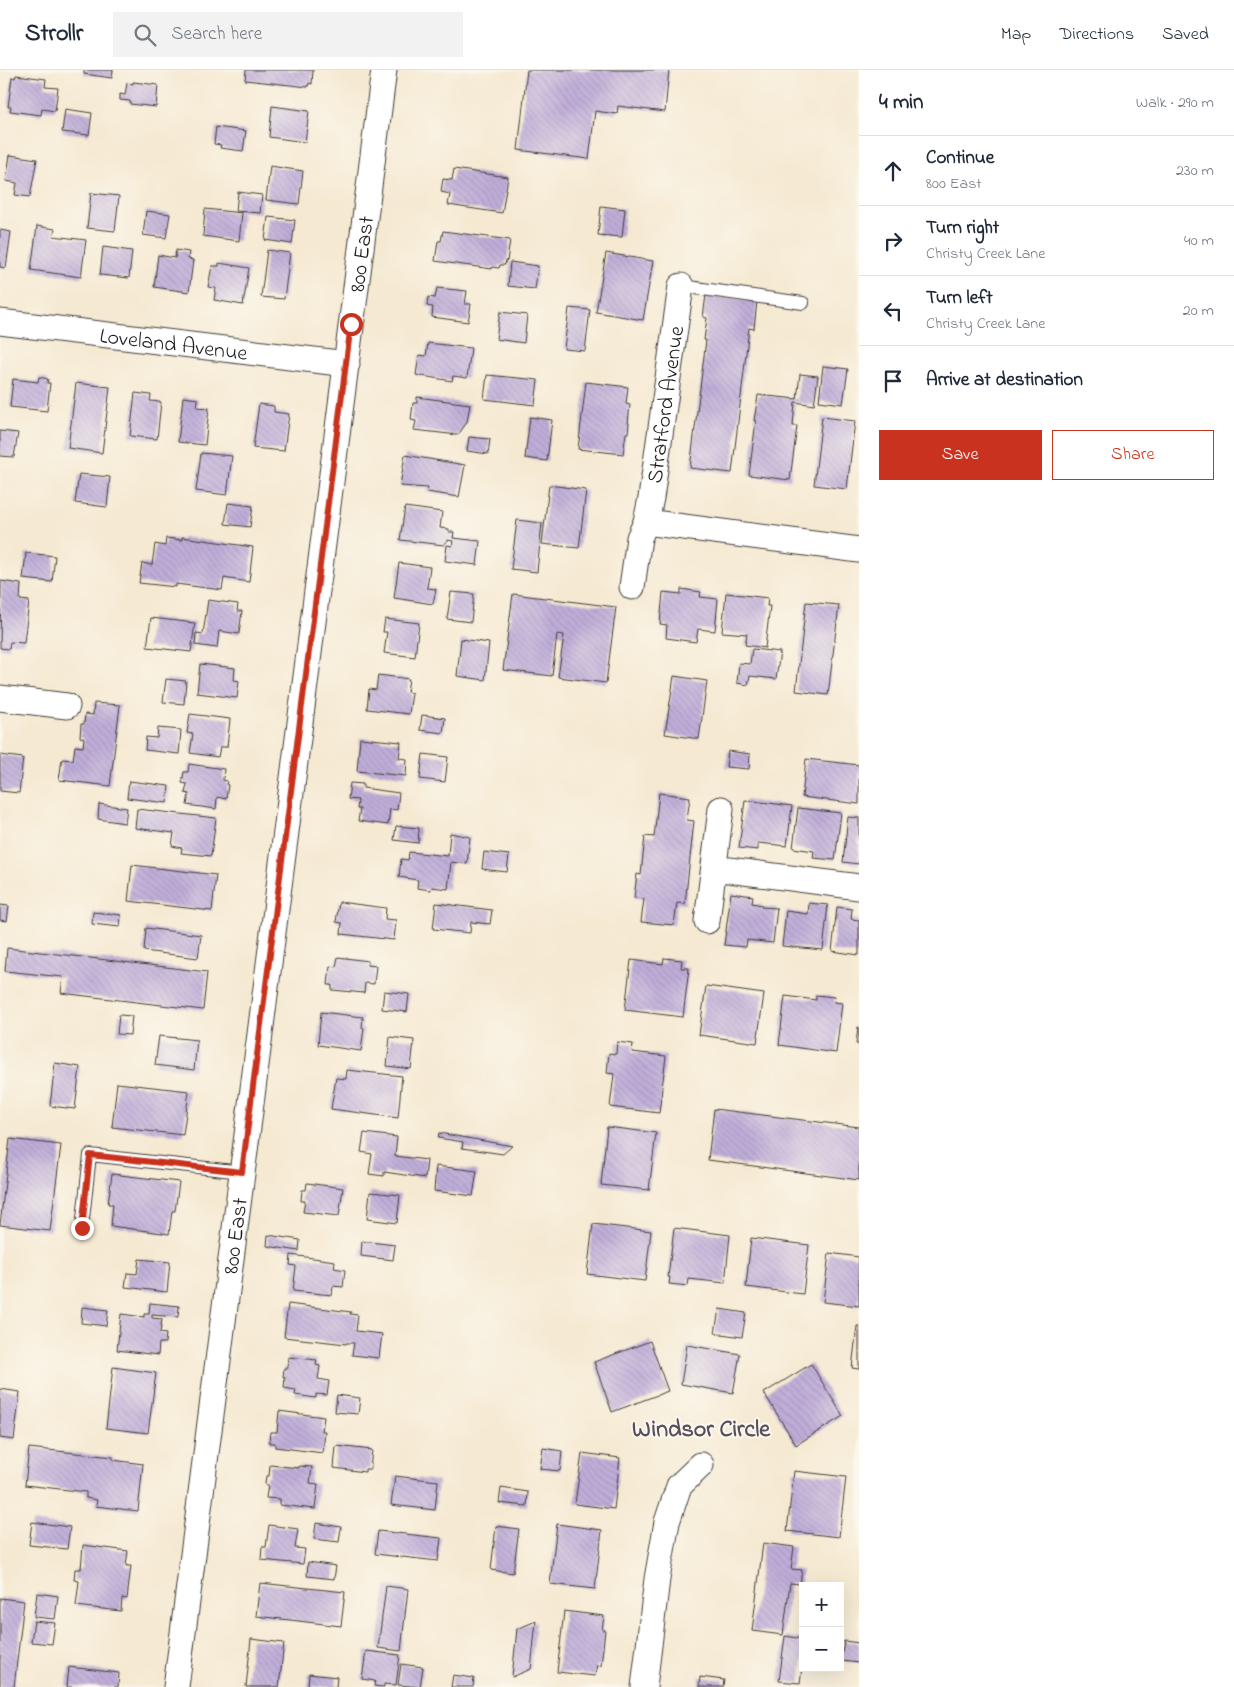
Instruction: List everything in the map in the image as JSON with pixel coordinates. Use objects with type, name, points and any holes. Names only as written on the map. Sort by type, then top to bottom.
[{"type":"street","name":"800 East","points":[[176,1687],[384,70]]},
{"type":"street","name":"Stratford Avenue","points":[[632,587],[640,538],[646,522],[681,286]]},
{"type":"street","name":"Loveland Avenue","points":[[0,322],[347,364]]},
{"type":"street","points":[[646,522],[859,550]]},
{"type":"street","points":[[0,698],[67,706]]},
{"type":"street","points":[[707,921],[721,809]]},
{"type":"street","points":[[714,868],[859,887]]},
{"type":"street","points":[[644,1687],[666,1522],[679,1486],[701,1465]]},
{"type":"lane","points":[[681,286],[803,303]]},
{"type":"lane","points":[[82,1228],[90,1155],[242,1172]]},
{"type":"building","points":[[84,70],[113,70],[112,78],[84,74]]},
{"type":"building","points":[[246,70],[313,70],[312,84],[309,83],[308,87],[245,80]]},
{"type":"building","points":[[527,70],[669,70],[665,112],[618,106],[617,114],[595,111],[589,159],[518,150]]},
{"type":"building","points":[[16,75],[46,79],[45,87],[58,88],[55,111],[42,109],[41,115],[10,111],[11,107],[8,107],[12,77],[15,78]]},
{"type":"building","points":[[133,82],[158,85],[156,107],[130,104],[130,101],[120,100],[120,94],[125,95],[127,83],[133,84]]},
{"type":"building","points":[[272,106],[309,111],[305,142],[269,137]]},
{"type":"building","points":[[65,109],[92,113],[89,135],[62,132]]},
{"type":"building","points":[[216,127],[246,131],[243,151],[220,148],[221,145],[214,144]]},
{"type":"building","points":[[10,155],[37,159],[30,197],[15,195],[17,183],[6,181]]},
{"type":"building","points":[[270,166],[303,171],[299,204],[266,200]]},
{"type":"building","points":[[454,169],[508,177],[502,213],[448,205],[450,194],[441,192],[443,179],[452,180]]},
{"type":"building","points":[[238,192],[262,195],[260,213],[236,211]]},
{"type":"building","points":[[91,193],[119,196],[115,231],[87,228]]},
{"type":"building","points":[[601,206],[625,209],[622,237],[598,235]]},
{"type":"building","points":[[205,209],[242,213],[239,241],[203,236]]},
{"type":"building","points":[[146,211],[170,214],[166,238],[143,235]]},
{"type":"building","points":[[268,217],[295,220],[292,244],[265,240]]},
{"type":"building","points":[[37,226],[55,229],[53,236],[86,240],[81,277],[31,270]]},
{"type":"building","points":[[0,230],[11,232],[6,268],[0,267]]},
{"type":"building","points":[[443,231],[510,240],[505,265],[500,265],[499,268],[492,267],[492,269],[435,261],[438,241],[441,241]]},
{"type":"building","points":[[103,247],[132,251],[129,278],[100,275]]},
{"type":"building","points":[[176,250],[189,252],[188,259],[193,260],[189,292],[154,287],[158,255],[175,258]]},
{"type":"building","points":[[267,250],[290,253],[284,299],[261,297]]},
{"type":"building","points":[[606,253],[653,261],[643,320],[596,312]]},
{"type":"building","points":[[510,262],[538,266],[535,289],[508,286]]},
{"type":"building","points":[[219,263],[249,268],[243,305],[214,300],[216,288],[208,287],[212,266],[219,266]]},
{"type":"building","points":[[437,288],[467,291],[465,304],[471,304],[468,322],[432,317],[433,307],[427,306],[428,297],[435,298]]},
{"type":"building","points":[[706,295],[757,301],[754,329],[749,328],[732,473],[690,468],[706,340],[704,340],[707,318],[703,317]]},
{"type":"building","points":[[569,308],[590,310],[585,351],[564,349]]},
{"type":"building","points":[[500,312],[527,315],[524,343],[496,339]]},
{"type":"building","points":[[428,343],[471,348],[467,378],[453,376],[452,381],[416,375],[419,355],[426,356]]},
{"type":"building","points":[[823,366],[848,369],[843,404],[819,401]]},
{"type":"building","points":[[800,374],[818,376],[814,405],[795,402],[793,426],[797,426],[790,480],[749,475],[758,395],[797,399]]},
{"type":"building","points":[[487,375],[538,380],[535,405],[484,399]]},
{"type":"building","points":[[39,377],[48,379],[47,383],[50,383],[47,411],[10,407],[13,379],[38,382]]},
{"type":"building","points":[[586,382],[628,387],[626,404],[630,405],[629,423],[623,454],[578,449]]},
{"type":"building","points":[[76,383],[110,387],[102,453],[68,448]]},
{"type":"building","points":[[135,393],[151,395],[150,401],[161,402],[157,439],[130,436]]},
{"type":"building","points":[[183,397],[198,399],[197,407],[209,408],[205,445],[178,442]]},
{"type":"building","points":[[417,397],[470,404],[467,422],[458,435],[414,430],[416,421],[411,420],[413,403],[417,403]]},
{"type":"building","points":[[259,404],[274,406],[274,412],[289,414],[284,451],[253,448]]},
{"type":"building","points":[[530,417],[552,420],[547,461],[525,458]]},
{"type":"building","points":[[822,417],[855,421],[847,489],[814,485]]},
{"type":"building","points":[[0,431],[18,433],[14,457],[0,456]]},
{"type":"building","points":[[469,437],[490,439],[488,454],[467,451]]},
{"type":"building","points":[[201,453],[232,456],[227,495],[196,491]]},
{"type":"building","points":[[405,455],[465,465],[459,497],[427,492],[428,488],[400,486]]},
{"type":"building","points":[[79,474],[110,477],[107,507],[75,503]]},
{"type":"building","points":[[549,485],[586,490],[579,548],[542,544]]},
{"type":"building","points":[[228,503],[253,506],[250,527],[225,524]]},
{"type":"building","points":[[405,507],[442,512],[440,528],[449,529],[449,532],[454,532],[453,538],[480,541],[477,565],[445,561],[447,545],[452,546],[453,541],[448,540],[444,545],[400,540]]},
{"type":"building","points":[[517,520],[542,523],[537,572],[511,569]]},
{"type":"building","points":[[182,537],[253,547],[249,582],[224,578],[222,590],[176,584],[176,587],[139,583],[142,563],[152,565],[155,544],[165,546],[166,538],[182,540]]},
{"type":"building","points":[[26,553],[55,556],[52,582],[23,579]]},
{"type":"building","points":[[399,563],[430,567],[427,588],[436,589],[433,604],[394,598]]},
{"type":"building","points":[[1,581],[21,584],[20,600],[29,601],[24,643],[10,642],[9,649],[0,648]]},
{"type":"building","points":[[681,589],[701,592],[700,597],[718,599],[715,631],[698,629],[696,642],[666,638],[667,625],[660,624],[663,592],[681,594]]},
{"type":"building","points":[[451,592],[474,594],[471,622],[447,619]]},
{"type":"building","points":[[726,593],[768,598],[767,606],[770,606],[765,648],[745,645],[747,634],[722,632]]},
{"type":"building","points":[[513,594],[616,607],[606,683],[558,677],[564,635],[557,634],[552,676],[503,670]]},
{"type":"building","points":[[208,600],[238,604],[237,611],[242,611],[239,634],[219,631],[217,648],[195,645],[196,633],[203,634]]},
{"type":"building","points":[[806,602],[839,605],[828,695],[796,691]]},
{"type":"building","points":[[151,618],[195,623],[191,652],[147,647]]},
{"type":"building","points":[[385,619],[419,623],[415,657],[384,653],[387,632],[383,632]]},
{"type":"building","points":[[461,639],[489,643],[485,680],[457,676]]},
{"type":"building","points":[[752,649],[780,652],[776,679],[750,676],[748,685],[737,683],[739,663],[750,664]]},
{"type":"building","points":[[200,664],[235,668],[234,680],[239,681],[237,698],[197,693]]},
{"type":"building","points":[[378,675],[409,679],[407,692],[412,693],[409,714],[367,709],[369,689],[376,690]]},
{"type":"building","points":[[674,676],[707,681],[699,739],[665,734]]},
{"type":"building","points":[[166,679],[186,681],[184,704],[163,702]]},
{"type":"building","points":[[94,703],[120,705],[110,786],[59,780],[62,759],[73,760],[75,746],[83,747],[84,738],[80,737],[81,724],[84,724],[85,714],[93,715]]},
{"type":"building","points":[[190,714],[230,719],[227,747],[220,747],[218,757],[190,753],[193,734],[187,733]]},
{"type":"building","points":[[422,715],[445,718],[443,733],[420,730]]},
{"type":"building","points":[[158,728],[181,730],[179,754],[145,750],[146,737],[157,738]]},
{"type":"building","points":[[360,738],[401,742],[399,758],[407,759],[406,776],[357,771]]},
{"type":"building","points":[[728,751],[750,754],[749,769],[726,767]]},
{"type":"building","points":[[423,754],[448,757],[445,782],[420,779]]},
{"type":"building","points":[[0,755],[23,758],[19,793],[0,791]]},
{"type":"building","points":[[806,759],[859,765],[859,804],[802,797]]},
{"type":"building","points":[[189,764],[224,769],[223,780],[227,781],[226,784],[228,785],[226,799],[217,797],[216,809],[187,805],[189,794],[185,793],[187,784],[182,783],[184,772],[188,772]]},
{"type":"building","points":[[129,781],[169,786],[167,803],[127,798]]},
{"type":"building","points":[[350,783],[363,784],[363,788],[399,793],[397,810],[390,809],[388,825],[358,821],[360,809],[357,809],[358,800],[348,799]]},
{"type":"building","points":[[659,793],[690,797],[687,820],[694,821],[685,904],[677,903],[674,925],[641,922],[644,899],[634,898],[637,874],[641,875],[645,836],[654,837]]},
{"type":"building","points":[[745,800],[792,806],[787,846],[758,843],[758,850],[739,848]]},
{"type":"building","points":[[99,804],[127,808],[125,823],[98,819]]},
{"type":"building","points":[[798,808],[841,813],[835,860],[813,858],[814,851],[793,848]]},
{"type":"building","points":[[137,809],[216,818],[211,856],[181,853],[182,848],[172,846],[174,833],[135,828]]},
{"type":"building","points":[[848,817],[859,818],[859,864],[843,862]]},
{"type":"building","points":[[396,826],[419,828],[418,843],[394,840]]},
{"type":"building","points":[[450,833],[470,837],[467,864],[451,862],[448,889],[432,887],[431,890],[417,888],[418,880],[399,877],[401,859],[408,860],[409,852],[448,856]]},
{"type":"building","points":[[484,852],[509,855],[507,872],[482,869]]},
{"type":"building","points":[[132,865],[216,875],[212,911],[128,901]]},
{"type":"building","points":[[731,893],[753,896],[752,903],[762,905],[761,907],[777,908],[773,943],[747,940],[746,947],[724,945]]},
{"type":"building","points":[[339,902],[386,908],[385,919],[396,920],[394,940],[341,934],[342,923],[336,922]]},
{"type":"building","points":[[436,903],[492,910],[490,924],[471,922],[470,933],[433,929]]},
{"type":"building","points":[[809,903],[828,905],[823,950],[782,946],[786,911],[808,914]]},
{"type":"building","points":[[0,905],[9,906],[7,921],[0,920]]},
{"type":"building","points":[[837,907],[852,909],[851,919],[859,920],[859,955],[832,951]]},
{"type":"building","points":[[93,912],[121,915],[120,927],[92,924]]},
{"type":"building","points":[[146,928],[201,935],[198,958],[144,951]]},
{"type":"building","points":[[7,948],[207,972],[203,1010],[61,993],[63,977],[5,971]]},
{"type":"building","points":[[338,957],[368,961],[367,965],[376,966],[374,984],[365,983],[364,993],[332,990],[332,985],[328,985],[330,966],[336,967]]},
{"type":"building","points":[[664,958],[682,960],[681,968],[689,968],[683,1017],[625,1010],[631,960],[663,964]]},
{"type":"building","points":[[706,986],[764,994],[757,1043],[699,1035]]},
{"type":"building","points":[[384,991],[409,994],[407,1012],[382,1009]]},
{"type":"building","points":[[816,995],[835,997],[834,1002],[842,1003],[836,1053],[779,1045],[785,996],[816,1000]]},
{"type":"building","points":[[321,1012],[363,1017],[362,1028],[364,1028],[361,1051],[318,1045]]},
{"type":"building","points":[[119,1015],[132,1016],[130,1035],[117,1034]]},
{"type":"building","points":[[858,1027],[859,1044],[856,1044]]},
{"type":"building","points":[[159,1036],[197,1040],[194,1070],[155,1065]]},
{"type":"building","points":[[390,1037],[414,1040],[411,1069],[387,1066]]},
{"type":"building","points":[[617,1042],[633,1044],[632,1052],[666,1056],[659,1113],[610,1107],[614,1074],[607,1073],[609,1053],[616,1054]]},
{"type":"building","points":[[55,1063],[80,1067],[75,1109],[50,1106]]},
{"type":"building","points":[[347,1070],[402,1076],[398,1118],[331,1109],[336,1078],[346,1079]]},
{"type":"building","points":[[117,1083],[189,1091],[183,1135],[112,1127]]},
{"type":"building","points":[[714,1109],[859,1127],[859,1180],[708,1160]]},
{"type":"building","points":[[607,1127],[656,1133],[649,1190],[601,1185]]},
{"type":"building","points":[[364,1133],[397,1137],[395,1156],[427,1160],[425,1178],[384,1172],[384,1176],[369,1174],[372,1154],[361,1152]]},
{"type":"building","points":[[439,1133],[512,1146],[503,1154],[462,1148],[463,1142],[438,1138]]},
{"type":"building","points":[[10,1139],[61,1145],[50,1231],[0,1225]]},
{"type":"building","points":[[436,1166],[477,1171],[473,1196],[434,1191]]},
{"type":"building","points":[[112,1174],[179,1182],[175,1211],[172,1211],[169,1234],[111,1226],[113,1204],[108,1204]]},
{"type":"building","points":[[307,1183],[343,1188],[339,1216],[303,1212],[305,1201],[301,1201],[302,1190],[306,1190]]},
{"type":"building","points":[[370,1192],[400,1195],[397,1223],[367,1219]]},
{"type":"building","points":[[593,1224],[651,1231],[645,1281],[587,1274]]},
{"type":"building","points":[[674,1228],[730,1235],[725,1283],[689,1279],[688,1286],[669,1284],[670,1277],[668,1277]]},
{"type":"building","points":[[268,1235],[300,1240],[299,1251],[267,1246]]},
{"type":"building","points":[[751,1238],[809,1245],[803,1294],[746,1287]]},
{"type":"building","points":[[362,1241],[395,1245],[393,1260],[361,1256]]},
{"type":"building","points":[[829,1253],[859,1257],[859,1306],[823,1302]]},
{"type":"building","points":[[291,1255],[335,1261],[334,1268],[345,1270],[343,1287],[333,1286],[332,1295],[293,1291],[296,1266],[290,1265]]},
{"type":"building","points":[[139,1259],[170,1262],[167,1292],[125,1287],[127,1273],[137,1274]]},
{"type":"building","points":[[150,1303],[179,1306],[178,1317],[152,1315],[152,1318],[162,1319],[160,1333],[166,1334],[165,1343],[159,1343],[158,1355],[117,1350],[121,1314],[144,1317],[144,1314],[149,1314]]},
{"type":"building","points":[[288,1304],[351,1312],[350,1314],[358,1315],[356,1331],[382,1334],[379,1358],[352,1355],[354,1343],[346,1344],[284,1337]]},
{"type":"building","points":[[82,1307],[108,1310],[106,1326],[81,1323]]},
{"type":"building","points":[[719,1309],[746,1313],[742,1337],[715,1333]]},
{"type":"building","points":[[857,1326],[859,1326],[859,1369],[852,1368]]},
{"type":"building","points":[[650,1341],[668,1391],[612,1412],[594,1362]]},
{"type":"building","points":[[687,1345],[740,1354],[733,1393],[681,1384]]},
{"type":"building","points":[[288,1357],[317,1360],[316,1365],[320,1366],[318,1379],[329,1381],[327,1395],[316,1394],[316,1398],[295,1395],[296,1390],[284,1388],[284,1368],[287,1368]]},
{"type":"building","points":[[811,1364],[843,1416],[796,1445],[764,1393]]},
{"type":"building","points":[[113,1367],[156,1373],[148,1433],[106,1428]]},
{"type":"building","points":[[0,1389],[20,1392],[14,1440],[0,1438]]},
{"type":"building","points":[[337,1395],[360,1398],[358,1414],[335,1412]]},
{"type":"building","points":[[279,1411],[324,1417],[322,1431],[325,1431],[323,1453],[275,1447],[275,1443],[269,1443],[270,1432],[277,1432]]},
{"type":"building","points":[[336,1446],[372,1450],[370,1469],[365,1469],[365,1472],[334,1468]]},
{"type":"building","points":[[29,1448],[113,1457],[113,1460],[143,1464],[138,1511],[96,1506],[97,1500],[86,1498],[86,1492],[25,1485]]},
{"type":"building","points":[[543,1448],[562,1451],[560,1471],[540,1469]]},
{"type":"building","points":[[582,1453],[620,1458],[614,1509],[575,1504]]},
{"type":"building","points":[[270,1465],[299,1468],[299,1466],[312,1467],[310,1483],[318,1484],[315,1509],[280,1505],[280,1499],[266,1498],[268,1485],[265,1484],[266,1476],[269,1476]]},
{"type":"building","points":[[794,1471],[846,1477],[839,1537],[787,1531]]},
{"type":"building","points":[[395,1476],[438,1481],[435,1510],[391,1505]]},
{"type":"building","points":[[501,1488],[528,1492],[527,1506],[499,1503]]},
{"type":"building","points":[[32,1522],[70,1527],[67,1549],[29,1545]]},
{"type":"building","points":[[316,1523],[341,1527],[339,1542],[314,1539]]},
{"type":"building","points":[[557,1524],[602,1530],[595,1589],[550,1584]]},
{"type":"building","points":[[269,1525],[298,1529],[295,1548],[305,1549],[303,1564],[261,1560],[262,1547],[266,1547]]},
{"type":"building","points":[[496,1526],[519,1529],[513,1573],[491,1570]]},
{"type":"building","points":[[378,1531],[441,1538],[438,1561],[375,1554]]},
{"type":"building","points":[[763,1543],[794,1547],[791,1569],[802,1570],[799,1584],[790,1583],[783,1635],[752,1631]]},
{"type":"building","points":[[83,1545],[128,1551],[126,1566],[131,1566],[127,1599],[122,1598],[121,1611],[76,1606],[79,1581],[74,1580],[75,1569],[81,1569]]},
{"type":"building","points":[[308,1562],[336,1566],[334,1579],[307,1576]]},
{"type":"building","points":[[260,1583],[345,1592],[341,1626],[256,1616]]},
{"type":"building","points":[[386,1586],[408,1589],[401,1651],[378,1648]]},
{"type":"building","points":[[37,1593],[58,1596],[55,1619],[34,1617]]},
{"type":"building","points":[[0,1598],[24,1601],[14,1687],[0,1687]]},
{"type":"building","points":[[564,1611],[604,1616],[602,1630],[605,1630],[601,1666],[597,1665],[595,1676],[557,1672]]},
{"type":"building","points":[[34,1621],[55,1623],[52,1644],[31,1642]]},
{"type":"building","points":[[536,1621],[531,1669],[512,1677],[517,1629]]},
{"type":"building","points":[[785,1636],[799,1638],[799,1672],[801,1672],[800,1683],[779,1681]]},
{"type":"building","points":[[251,1639],[284,1643],[279,1687],[246,1687]]},
{"type":"building","points":[[844,1641],[859,1643],[859,1663],[844,1661]]},
{"type":"building","points":[[366,1651],[400,1655],[396,1685],[384,1684],[384,1687],[374,1686],[375,1681],[362,1679]]},
{"type":"building","points":[[401,1664],[423,1667],[420,1687],[398,1685]]},
{"type":"building","points":[[69,1667],[119,1673],[118,1687],[67,1687]]},
{"type":"building","points":[[309,1674],[337,1677],[336,1687],[308,1687]]},
{"type":"building","points":[[453,1675],[474,1678],[473,1687],[451,1687]]},
{"type":"building","points":[[700,1677],[724,1680],[723,1687],[699,1687]]},
{"type":"district","name":"Windsor Circle","points":[[701,1428]]},
{"type":"route","points":[[82,1228],[90,1155],[242,1172],[351,324]]}]
